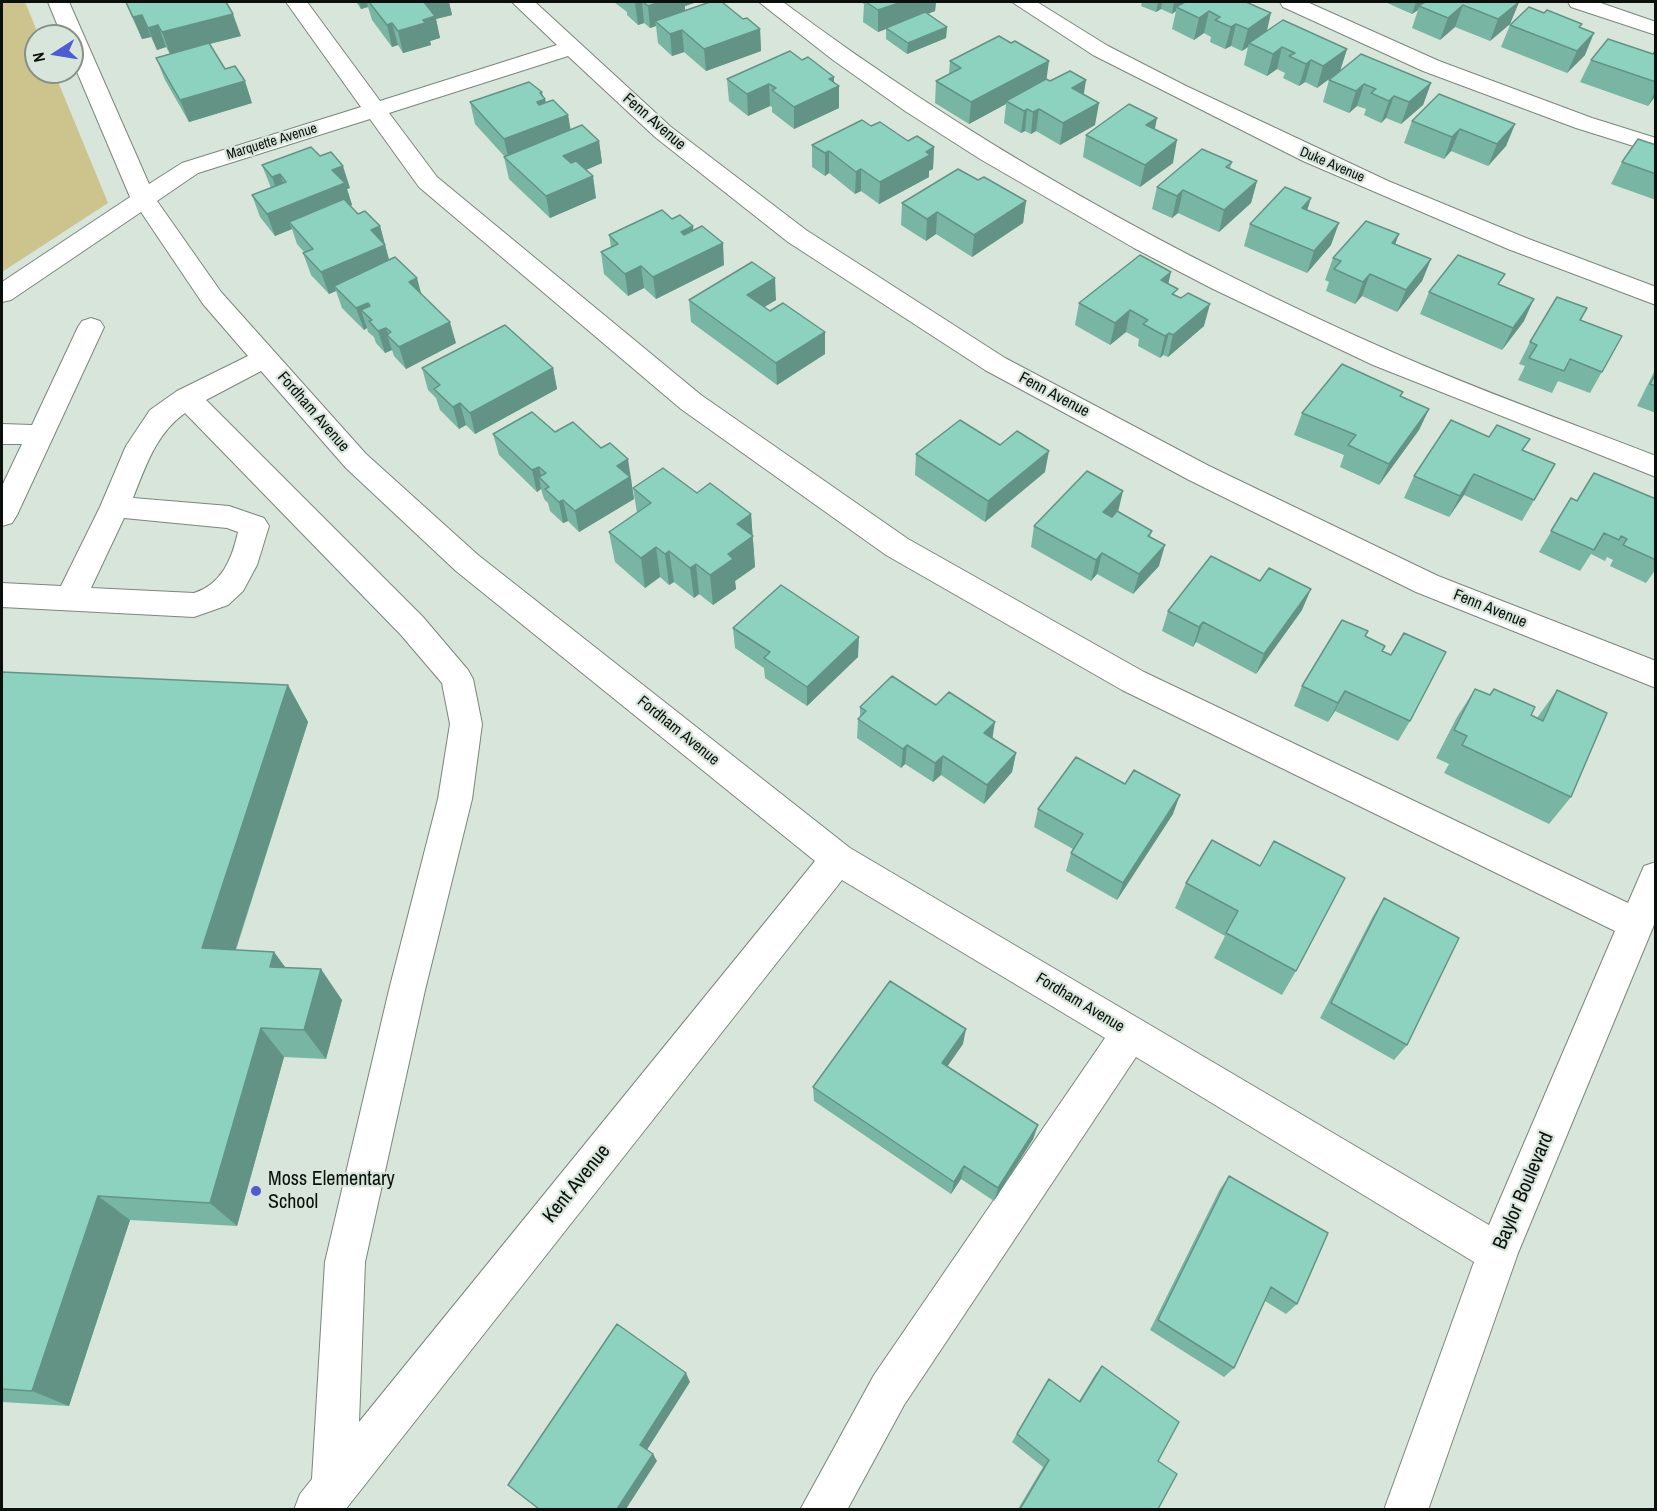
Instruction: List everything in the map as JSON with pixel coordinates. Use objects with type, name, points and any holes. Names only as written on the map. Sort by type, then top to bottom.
[{"type":"street","name":"Fordham Avenue","points":[[58,2],[143,198],[212,298],[356,461],[467,563],[838,859],[1498,1253]]},
{"type":"street","points":[[296,2],[428,182],[691,402],[897,547],[1133,681],[1636,924]]},
{"type":"street","name":"Fenn Avenue","points":[[523,2],[663,132],[797,236],[995,364],[1199,472],[1427,584],[1656,675]]},
{"type":"street","points":[[770,2],[808,32],[940,123],[1045,187],[1228,285],[1385,359],[1656,466]]},
{"type":"street","name":"Duke Avenue","points":[[1023,2],[1110,56],[1306,154],[1583,270],[1656,297]]},
{"type":"street","points":[[1291,2],[1431,66],[1584,123],[1656,146]]},
{"type":"street","points":[[1579,2],[1656,29]]},
{"type":"street","name":"Marquette Avenue","points":[[2,294],[190,168],[571,48]]},
{"type":"street","points":[[4,507],[41,435],[91,327]]},
{"type":"street","points":[[71,598],[115,507],[140,446],[160,417],[187,398],[265,358]]},
{"type":"street","points":[[187,398],[412,626],[457,679],[466,724],[455,799],[407,990],[345,1262],[325,1498]]},
{"type":"street","points":[[2,434],[41,435]]},
{"type":"street","points":[[2,595],[194,605],[217,597],[238,574],[250,548],[254,526],[229,517],[115,507]]},
{"type":"street","name":"Kent Avenue","points":[[325,1498],[838,859]]},
{"type":"street","name":"Baylor Boulevard","points":[[1406,1509],[1498,1253],[1656,877]]},
{"type":"street","points":[[822,1509],[890,1390],[1130,1033]]},
{"type":"shaded area","points":[[2,2],[25,2],[34,24],[24,24],[24,84],[59,84],[108,203],[2,272]]},
{"type":"building","points":[[126,2],[226,2],[233,14],[162,32],[158,25],[148,28],[142,15],[133,17]]},
{"type":"building","points":[[369,2],[424,2],[435,16],[423,20],[425,23],[398,31],[392,23],[387,25]]},
{"type":"building","points":[[643,2],[660,2],[648,6]]},
{"type":"building","points":[[710,2],[722,2],[760,29],[704,49],[682,30],[670,34],[655,21]]},
{"type":"building","points":[[866,2],[902,2],[878,10]]},
{"type":"building","points":[[1185,2],[1246,2],[1271,13],[1248,29],[1236,24],[1231,27],[1215,20],[1220,17],[1209,11],[1199,18],[1176,7]]},
{"type":"building","points":[[1425,2],[1519,2],[1498,19],[1463,5],[1448,18],[1419,6]]},
{"type":"building","points":[[1529,7],[1544,13],[1547,10],[1582,24],[1579,27],[1594,33],[1577,51],[1510,25]]},
{"type":"building","points":[[925,12],[947,27],[908,43],[886,28]]},
{"type":"building","points":[[1283,20],[1347,49],[1323,66],[1311,60],[1306,64],[1289,56],[1295,53],[1282,47],[1273,54],[1249,43]]},
{"type":"building","points":[[999,36],[1011,43],[1015,41],[1049,61],[971,102],[936,81],[961,68],[950,61]]},
{"type":"building","points":[[1608,39],[1653,54],[1656,50],[1656,82],[1591,60]]},
{"type":"building","points":[[209,43],[225,69],[235,66],[245,81],[180,100],[156,58]]},
{"type":"building","points":[[790,51],[802,60],[808,57],[834,77],[829,79],[839,86],[794,107],[772,90],[776,88],[769,84],[747,94],[727,79]]},
{"type":"building","points":[[1361,54],[1431,83],[1409,102],[1394,96],[1389,101],[1371,93],[1376,89],[1364,84],[1356,91],[1329,80]]},
{"type":"building","points":[[1070,71],[1086,80],[1072,88],[1099,103],[1063,123],[1039,109],[1033,112],[1027,109],[1024,111],[1006,101],[1046,79],[1050,81]]},
{"type":"building","points":[[529,82],[542,92],[540,93],[545,99],[537,102],[539,105],[553,100],[568,115],[504,139],[470,102]]},
{"type":"building","points":[[1439,94],[1515,124],[1497,144],[1460,129],[1452,137],[1412,121]]},
{"type":"building","points":[[1129,104],[1157,118],[1146,125],[1177,140],[1145,165],[1086,135]]},
{"type":"building","points":[[862,120],[871,126],[880,122],[908,141],[917,136],[934,147],[926,152],[930,155],[880,182],[861,169],[856,172],[829,151],[825,153],[812,145]]},
{"type":"building","points":[[582,125],[599,141],[563,156],[571,163],[576,161],[593,176],[546,196],[504,157]]},
{"type":"building","points":[[1638,139],[1656,145],[1656,174],[1622,162]]},
{"type":"building","points":[[311,147],[320,156],[331,152],[343,166],[332,170],[345,183],[267,214],[252,195],[286,182],[280,174],[272,177],[262,165]]},
{"type":"building","points":[[1202,149],[1232,162],[1226,167],[1257,181],[1224,210],[1183,190],[1177,196],[1157,187]]},
{"type":"building","points":[[958,169],[978,180],[984,177],[1026,201],[974,235],[937,212],[927,219],[902,203]]},
{"type":"building","points":[[1285,187],[1311,198],[1302,208],[1339,223],[1314,251],[1250,224]]},
{"type":"building","points":[[344,199],[358,214],[365,211],[380,226],[371,230],[385,245],[321,272],[303,253],[313,249],[289,222]]},
{"type":"building","points":[[662,210],[672,219],[680,215],[693,226],[681,232],[684,235],[702,226],[723,243],[653,277],[641,266],[625,274],[601,252],[618,244],[609,235]]},
{"type":"building","points":[[1366,221],[1399,234],[1392,243],[1431,259],[1406,290],[1370,274],[1363,282],[1334,269],[1341,261],[1333,258]]},
{"type":"building","points":[[1140,255],[1171,272],[1161,280],[1178,289],[1172,294],[1181,298],[1188,293],[1210,304],[1173,335],[1169,333],[1165,336],[1143,324],[1148,320],[1130,310],[1115,323],[1079,303]]},
{"type":"building","points":[[1458,255],[1505,274],[1498,284],[1534,299],[1513,328],[1429,292]]},
{"type":"building","points":[[395,257],[417,278],[409,282],[450,322],[399,347],[387,335],[391,332],[386,328],[378,331],[369,321],[372,320],[361,310],[370,306],[368,303],[356,308],[334,286]]},
{"type":"building","points":[[752,262],[775,278],[747,295],[770,311],[783,303],[825,332],[776,363],[689,300]]},
{"type":"building","points":[[1557,297],[1587,308],[1580,320],[1622,336],[1602,372],[1570,359],[1564,371],[1529,358],[1537,345],[1530,342]]},
{"type":"building","points":[[505,325],[553,368],[470,413],[460,403],[453,407],[434,389],[440,385],[422,368]]},
{"type":"building","points":[[1342,364],[1403,392],[1400,396],[1429,409],[1389,464],[1348,445],[1356,435],[1302,413]]},
{"type":"building","points":[[1656,373],[1656,386],[1650,384]]},
{"type":"building","points":[[532,412],[555,432],[573,422],[601,448],[610,443],[628,459],[617,466],[630,477],[575,511],[563,500],[559,502],[545,489],[549,487],[539,477],[546,473],[539,467],[532,470],[493,434]]},
{"type":"building","points":[[960,420],[1000,445],[1017,431],[1049,451],[988,501],[916,454]]},
{"type":"building","points":[[1451,420],[1489,437],[1497,425],[1530,439],[1522,450],[1555,464],[1534,500],[1474,474],[1460,496],[1414,476]]},
{"type":"building","points":[[663,468],[697,493],[710,483],[751,514],[737,524],[753,536],[728,554],[733,559],[710,575],[696,564],[690,568],[669,551],[665,554],[656,547],[641,558],[609,532],[651,503],[633,488]]},
{"type":"building","points":[[1087,471],[1123,491],[1103,512],[1112,517],[1117,511],[1152,531],[1148,536],[1165,545],[1139,574],[1102,553],[1096,560],[1034,526]]},
{"type":"building","points":[[1594,473],[1656,499],[1656,560],[1623,545],[1627,539],[1621,536],[1619,540],[1604,533],[1594,550],[1551,531],[1571,498],[1577,501]]},
{"type":"building","points":[[1211,556],[1260,581],[1269,568],[1311,589],[1264,654],[1203,622],[1199,627],[1168,611]]},
{"type":"building","points":[[781,585],[859,637],[807,687],[764,658],[770,652],[733,628]]},
{"type":"building","points":[[1342,620],[1368,631],[1365,636],[1385,646],[1382,651],[1391,655],[1404,633],[1446,652],[1410,721],[1345,691],[1338,703],[1302,686]]},
{"type":"building","points":[[2,672],[288,685],[202,948],[274,952],[270,967],[321,969],[304,1030],[261,1028],[210,1203],[98,1196],[32,1391],[2,1389]]},
{"type":"building","points":[[892,676],[936,705],[949,692],[995,722],[984,733],[1016,753],[987,785],[943,756],[935,763],[907,745],[903,749],[858,719],[866,711],[860,707]]},
{"type":"building","points":[[1475,689],[1490,695],[1494,689],[1535,707],[1531,715],[1543,721],[1557,690],[1607,713],[1571,797],[1462,745],[1467,736],[1454,730]]},
{"type":"building","points":[[1076,757],[1125,784],[1134,770],[1180,795],[1123,883],[1071,853],[1083,834],[1038,809]]},
{"type":"building","points":[[1212,840],[1260,866],[1274,841],[1345,878],[1296,971],[1226,933],[1238,911],[1186,883]]},
{"type":"building","points":[[1384,898],[1459,938],[1407,1045],[1331,1003]]},
{"type":"building","points":[[890,981],[966,1029],[942,1063],[1038,1125],[998,1188],[964,1166],[954,1182],[813,1087]]},
{"type":"building","points":[[1229,1176],[1328,1233],[1297,1304],[1271,1287],[1234,1368],[1158,1320]]},
{"type":"building","points":[[617,1324],[686,1373],[640,1445],[653,1454],[617,1509],[539,1509],[508,1485]]},
{"type":"building","points":[[1102,1366],[1179,1422],[1158,1461],[1177,1474],[1158,1509],[1020,1509],[1049,1460],[1017,1434],[1049,1379],[1080,1402]]},
{"type":"place","name":"Moss Elementary School","points":[[256,1191]]}]
